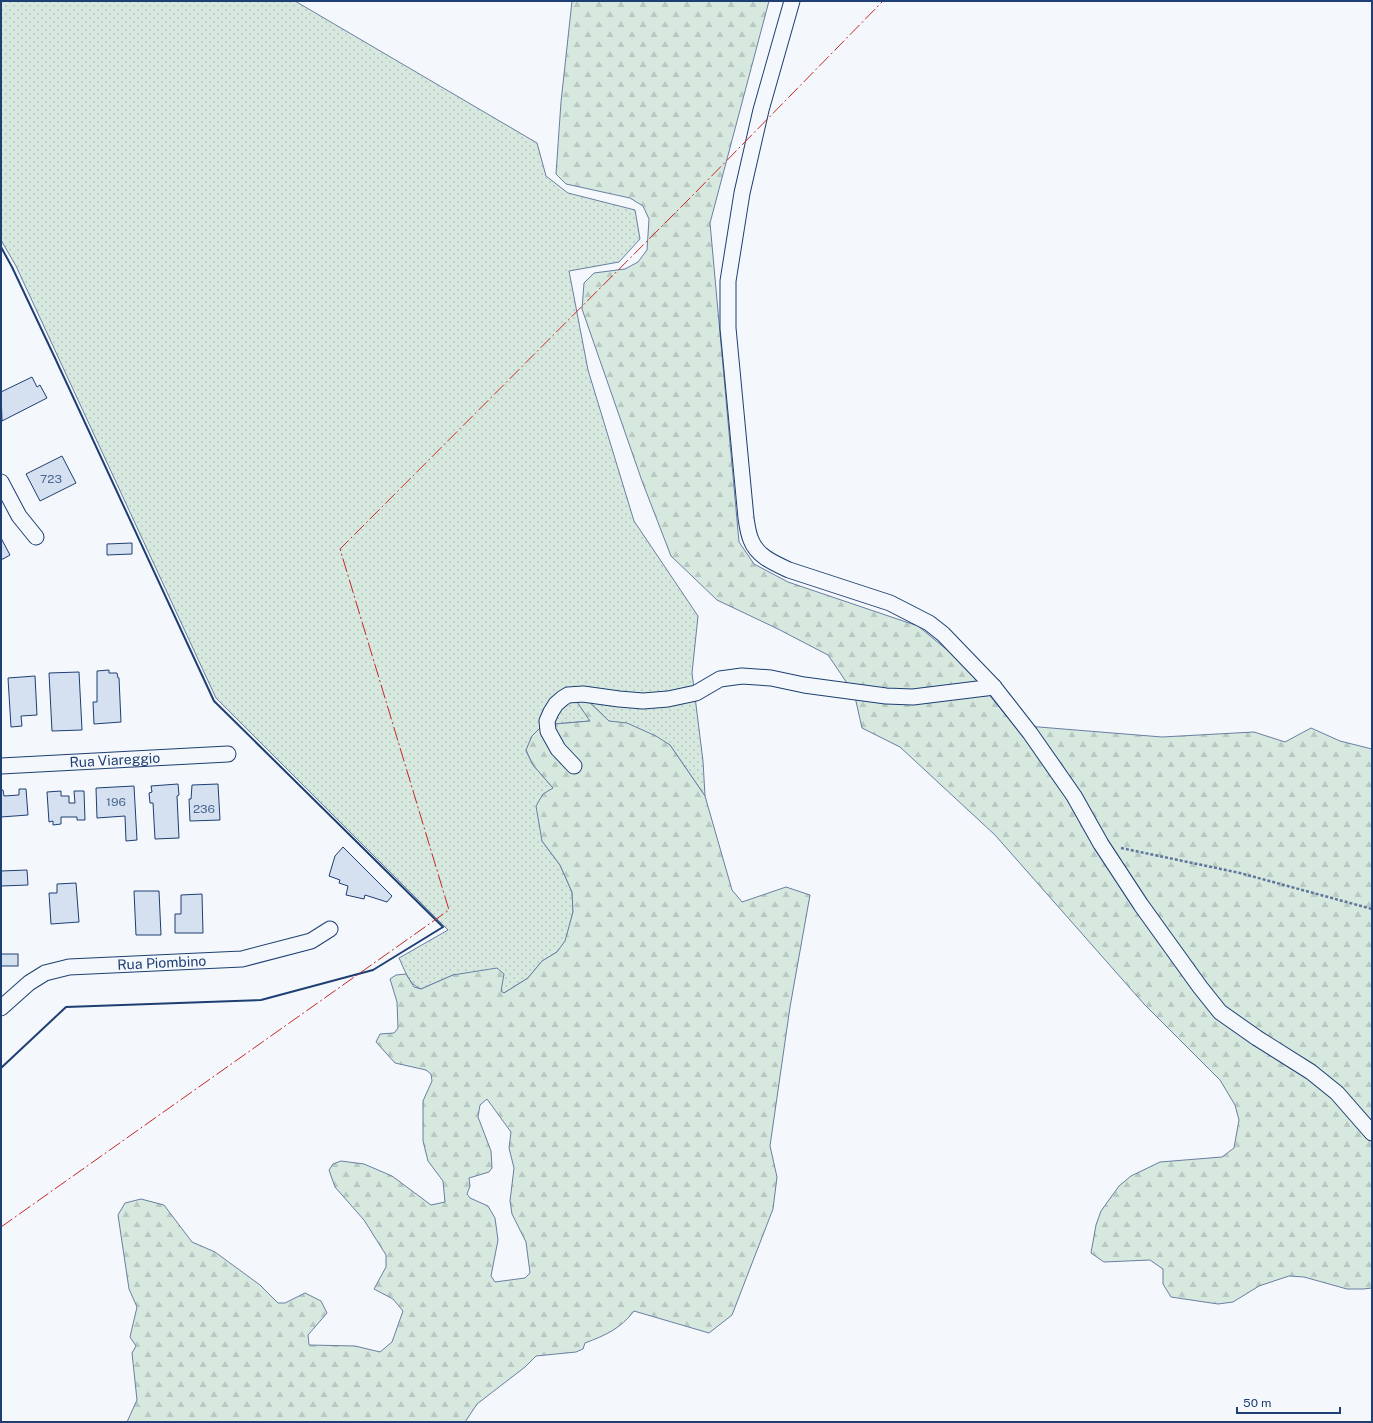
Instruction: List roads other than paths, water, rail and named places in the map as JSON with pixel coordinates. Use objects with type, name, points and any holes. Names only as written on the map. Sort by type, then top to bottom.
[{"type":"street","points":[[792,1],[761,110],[742,193],[728,281],[729,336],[746,518],[751,540],[762,555],[774,563],[789,570],[890,603],[929,623],[943,634],[994,687],[1030,733],[1074,796],[1101,844],[1145,911],[1220,1012],[1257,1038],[1311,1072],[1337,1093],[1372,1133]]},
{"type":"street","points":[[1,482],[21,520],[36,537]]},
{"type":"street","points":[[574,766],[558,749],[548,731],[547,721],[551,712],[559,701],[568,695],[583,694],[643,701],[668,699],[696,693],[720,679],[742,676],[771,678],[804,685],[886,696],[913,697],[994,687]]},
{"type":"street","name":"Rua Viareggio","points":[[1,766],[228,754]]},
{"type":"street","name":"Rua Piombino","points":[[1,1008],[29,983],[45,973],[69,967],[242,959],[311,941],[330,929]]}]
